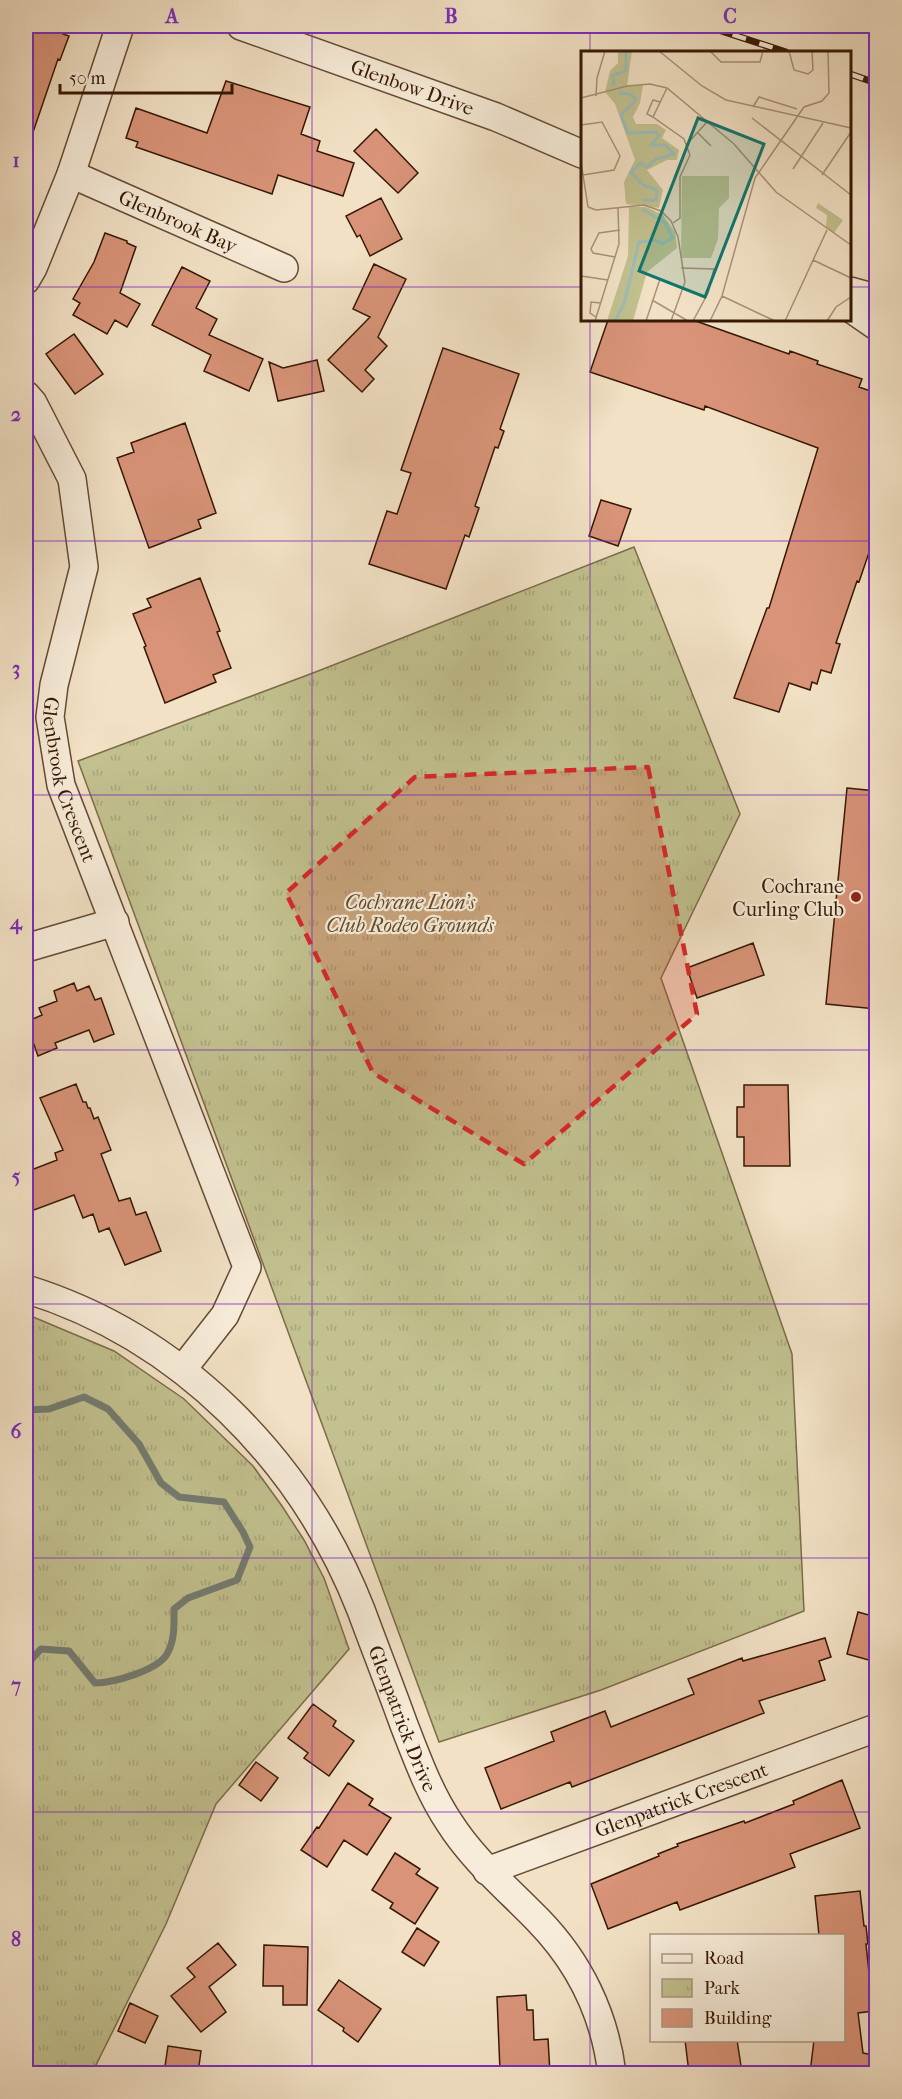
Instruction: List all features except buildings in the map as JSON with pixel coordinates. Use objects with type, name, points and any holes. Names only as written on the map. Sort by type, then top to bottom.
[{"type":"street","points":[[26,280],[71,174],[120,26]]},
{"type":"street","name":"Glenbow Drive","points":[[240,26],[496,117],[581,154]]},
{"type":"street","name":"Glenbrook Bay","points":[[71,174],[284,268]]},
{"type":"street","points":[[851,292],[876,298]]},
{"type":"street","points":[[851,309],[876,326]]},
{"type":"street","name":"Glenbrook Crescent","points":[[26,396],[33,403],[72,479],[84,567],[54,685],[50,717],[60,785],[247,1267],[225,1315],[182,1370]]},
{"type":"street","points":[[26,948],[115,922]]},
{"type":"street","name":"Glenpatrick Drive","points":[[26,1289],[66,1303],[96,1317],[154,1350],[213,1395],[244,1425],[279,1465],[308,1505],[344,1570],[436,1802],[465,1845],[487,1871],[538,1920],[572,1961],[597,2010],[612,2073]]},
{"type":"street","name":"Glenpatrick Crescent","points":[[487,1871],[876,1728]]},
{"type":"highlighted area","points":[[648,767],[697,1014],[524,1164],[373,1073],[286,893],[415,777]]},
{"type":"green space","name":"Cochrane Lion's Club Rodeo Grounds","points":[[634,547],[740,814],[661,978],[792,1354],[804,1611],[601,1690],[439,1742],[78,761],[313,673]]},
{"type":"green space","points":[[26,1314],[114,1351],[184,1399],[253,1466],[304,1540],[324,1578],[349,1649],[216,1804],[166,1924],[92,2073],[26,2073]]},
{"type":"waterway","points":[[26,1410],[49,1409],[84,1397],[108,1409],[139,1444],[161,1483],[179,1497],[224,1502],[250,1547],[237,1580],[188,1598],[174,1609],[174,1632],[170,1649],[154,1666],[123,1678],[95,1683],[69,1651],[41,1649],[26,1665]]},
{"type":"railway","points":[[706,26],[783,51]]},
{"type":"railway","points":[[851,74],[876,83]]},
{"type":"place","name":"Cochrane Curling Club","points":[[856,897]]}]
